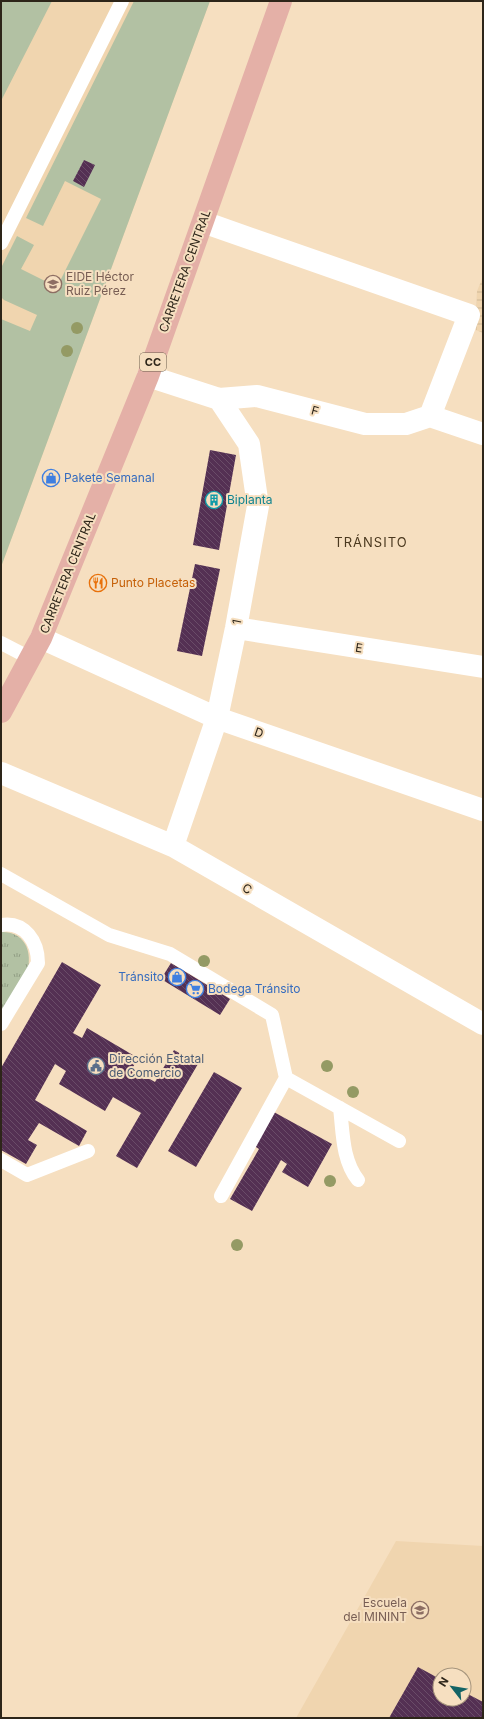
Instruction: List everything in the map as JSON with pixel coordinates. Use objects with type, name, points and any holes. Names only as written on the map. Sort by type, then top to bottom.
[{"type":"main road","name":"CARRETERA CENTRAL","points":[[1,712],[41,638],[148,376],[281,1]]},
{"type":"street","points":[[203,222],[476,318],[430,416],[483,434]]},
{"type":"street","name":"F","points":[[148,376],[219,399],[257,396],[365,424],[406,424],[430,416]]},
{"type":"street","name":"1","points":[[173,846],[217,718],[236,628],[258,506],[249,444],[219,399]]},
{"type":"street","name":"E","points":[[236,628],[483,667]]},
{"type":"street","name":"D","points":[[41,638],[217,718],[483,810]]},
{"type":"street","name":"C","points":[[1,773],[173,846],[483,1024]]},
{"type":"lane","points":[[1,243],[122,1]]},
{"type":"lane","points":[[1,643],[30,658]]},
{"type":"lane","points":[[1,874],[109,935],[170,954],[272,1015],[286,1078],[221,1196]]},
{"type":"lane","points":[[1,925],[16,926],[26,932],[34,941],[38,952],[38,963],[1,1024]]},
{"type":"lane","points":[[286,1078],[399,1141]]},
{"type":"lane","points":[[340,1108],[346,1154],[350,1170],[358,1180]]},
{"type":"lane","points":[[1,1160],[27,1176],[88,1151]]},
{"type":"shaded area","name":"EIDE Héctor Ruiz Pérez","points":[[1,1],[210,1],[1,567]]},
{"type":"shaded area","points":[[483,277],[483,333],[476,330],[477,291]]},
{"type":"shaded area","name":"Escuela del MININT","points":[[396,1541],[483,1546],[483,1718],[296,1718]]},
{"type":"green space","points":[[1,1],[52,1],[1,101]]},
{"type":"green space","name":"EIDE Héctor Ruiz Pérez","points":[[134,1],[210,1],[1,567],[1,319],[30,331],[37,315],[4,300],[1,297],[1,268],[17,236],[34,245],[21,269],[57,287],[101,199],[65,181],[43,226],[26,218]]},
{"type":"green space","points":[[1,932],[15,934],[24,942],[27,948],[29,961],[28,968],[1,1012]]},
{"type":"building","points":[[84,160],[95,165],[84,187],[73,181]]},
{"type":"building","name":"Biplanta","points":[[210,450],[236,455],[219,550],[193,545]]},
{"type":"building","points":[[195,564],[220,569],[202,656],[177,651]]},
{"type":"building","name":"Dirección Estatal de Comercio","points":[[62,962],[101,985],[73,1033],[82,1038],[87,1028],[138,1058],[132,1069],[155,1082],[174,1050],[198,1064],[137,1168],[116,1156],[141,1113],[113,1097],[105,1111],[59,1084],[66,1071],[55,1064],[35,1100],[87,1131],[79,1146],[39,1123],[28,1140],[37,1145],[26,1164],[1,1150],[1,1068]]},
{"type":"building","name":"Bodega Tránsito","points":[[171,963],[230,999],[220,1015],[161,979]]},
{"type":"building","points":[[214,1072],[242,1088],[196,1167],[168,1151]]},
{"type":"building","points":[[272,1111],[332,1144],[308,1187],[282,1172],[287,1164],[281,1160],[252,1211],[230,1199],[259,1149],[253,1145]]},
{"type":"building","points":[[418,1667],[432,1675],[432,1707],[472,1707],[472,1696],[483,1702],[483,1718],[389,1718]]},
{"type":"place","name":"EIDE Héctor Ruiz Pérez","points":[[53,284]]},
{"type":"place","name":"Pakete Semanal","points":[[51,478]]},
{"type":"place","name":"Biplanta","points":[[214,500]]},
{"type":"place","name":"Punto Placetas","points":[[98,583]]},
{"type":"place","name":"Tránsito","points":[[177,977]]},
{"type":"place","name":"Bodega Tránsito","points":[[195,989]]},
{"type":"place","name":"Dirección Estatal de Comercio","points":[[96,1066]]},
{"type":"place","name":"Escuela del MININT","points":[[420,1610]]},
{"type":"district","name":"TRÁNSITO","points":[[371,542]]}]
